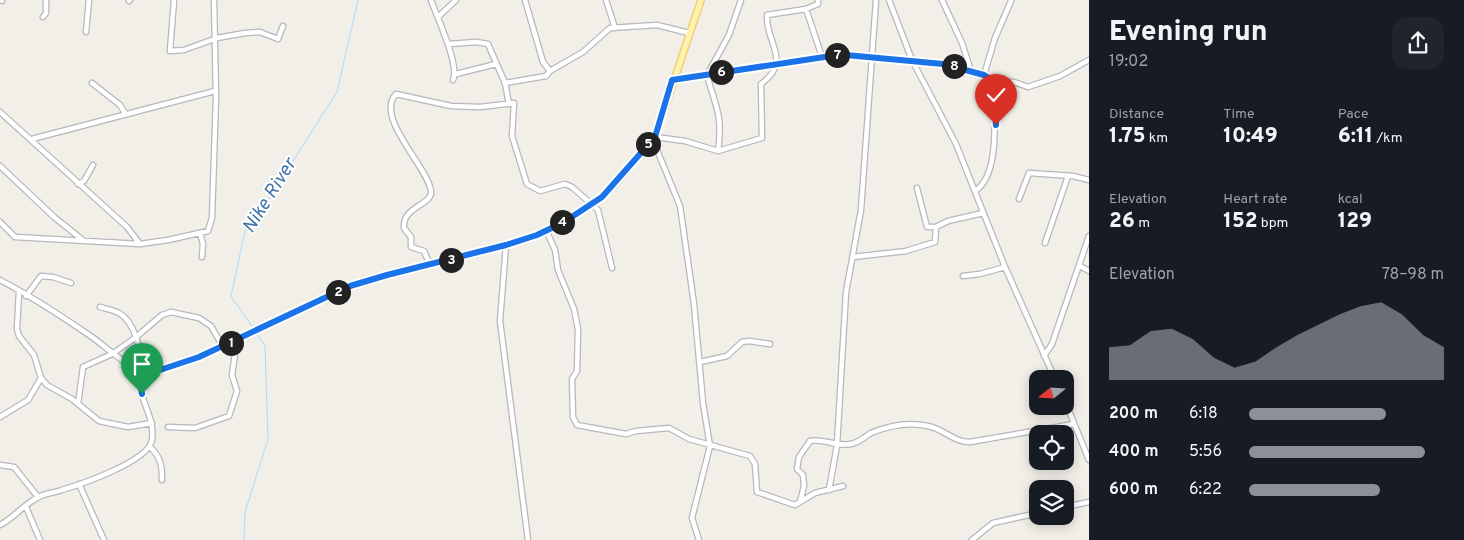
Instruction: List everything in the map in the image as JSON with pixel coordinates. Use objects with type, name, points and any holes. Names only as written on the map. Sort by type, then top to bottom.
[{"type":"main road","points":[[655,137],[672,80],[701,0]]},
{"type":"street","points":[[43,18],[46,13],[46,0]]},
{"type":"street","points":[[86,32],[89,0]]},
{"type":"street","points":[[174,0],[170,51],[184,50],[214,39],[260,32],[278,38],[283,26]]},
{"type":"street","points":[[0,222],[15,237],[22,239],[140,244],[208,230],[212,218],[215,91],[214,0]]},
{"type":"street","points":[[432,0],[449,44],[456,74],[453,80]]},
{"type":"street","points":[[438,17],[456,0]]},
{"type":"street","points":[[525,0],[543,62],[550,71]]},
{"type":"street","points":[[606,0],[615,28]]},
{"type":"street","points":[[718,151],[721,127],[718,106],[707,75],[729,35],[741,0]]},
{"type":"street","points":[[655,137],[685,141],[718,151],[762,138],[761,84],[774,73],[777,61],[767,14],[806,9],[818,4],[818,0]]},
{"type":"street","points":[[829,490],[837,445],[846,292],[861,210],[870,57],[876,0]]},
{"type":"street","points":[[889,0],[912,60],[952,135],[1005,267],[1051,370]]},
{"type":"street","points":[[942,0],[962,43],[971,71]]},
{"type":"street","points":[[984,75],[995,38],[1011,1]]},
{"type":"street","points":[[806,9],[822,57]]},
{"type":"street","points":[[505,83],[534,80],[546,76],[550,71],[583,52],[610,28],[657,25],[689,33]]},
{"type":"street","points":[[449,44],[476,42],[488,44],[505,83],[509,104]]},
{"type":"street","points":[[672,80],[822,57],[870,57],[954,65],[984,75],[994,81],[1031,86],[1060,76],[1089,60]]},
{"type":"street","points":[[456,74],[496,64]]},
{"type":"street","points":[[975,191],[980,188],[986,178],[992,156],[996,125],[994,81]]},
{"type":"street","points":[[92,83],[120,105],[125,114]]},
{"type":"street","points":[[32,140],[215,91]]},
{"type":"street","points":[[430,265],[424,251],[411,247],[411,236],[404,225],[411,211],[425,202],[432,192],[427,178],[397,134],[392,99],[398,94],[451,106],[480,108],[514,105],[512,136],[527,184],[540,190],[565,184],[593,204],[598,210],[612,268]]},
{"type":"street","points":[[0,112],[127,226],[140,244]]},
{"type":"street","points":[[0,280],[50,308],[94,338],[112,354],[151,372],[184,363],[223,347],[350,286],[506,245],[546,230],[602,197],[655,137]]},
{"type":"street","points":[[655,137],[665,171],[680,206],[700,362],[703,403],[710,446],[706,470],[692,511],[693,527],[699,540]]},
{"type":"street","points":[[78,184],[84,181],[94,165]]},
{"type":"street","points":[[0,166],[54,217],[84,241]]},
{"type":"street","points":[[1018,199],[1029,173],[1068,176],[1089,180]]},
{"type":"street","points":[[1045,243],[1068,176]]},
{"type":"street","points":[[917,188],[927,227],[936,227],[948,221],[983,213]]},
{"type":"street","points":[[853,257],[906,251],[935,242],[936,227]]},
{"type":"street","points":[[546,230],[555,250],[558,270],[574,309],[578,329],[577,371],[572,379],[572,417],[577,425],[626,434],[669,428],[689,439],[745,454],[753,459],[756,492],[776,497],[789,504],[800,502],[807,496],[843,486]]},
{"type":"street","points":[[200,233],[203,244],[202,257]]},
{"type":"street","points":[[1044,356],[1052,344],[1064,304],[1080,266],[1089,236]]},
{"type":"street","points":[[506,245],[500,321],[528,540]]},
{"type":"street","points":[[1080,266],[1089,271]]},
{"type":"street","points":[[963,276],[980,274],[1005,267]]},
{"type":"street","points":[[26,296],[40,276],[53,277],[71,283]]},
{"type":"street","points":[[19,291],[17,329],[19,336],[34,355],[41,378],[47,386],[78,404],[99,421],[128,427],[152,423]]},
{"type":"street","points":[[100,307],[119,314],[126,319],[135,338],[140,356],[136,366]]},
{"type":"street","points":[[78,404],[83,367],[112,354],[135,338],[162,315],[171,312],[199,318],[212,326],[223,347]]},
{"type":"street","points":[[168,427],[195,428],[229,416],[237,391],[232,375],[237,340]]},
{"type":"street","points":[[700,362],[726,356],[742,342],[770,344]]},
{"type":"street","points":[[0,525],[38,497],[79,484],[122,466],[150,447],[152,423],[140,386],[145,370]]},
{"type":"street","points":[[0,417],[28,400],[41,378]]},
{"type":"street","points":[[1070,415],[1089,460]]},
{"type":"street","points":[[800,502],[804,486],[803,475],[798,469],[799,457],[810,441],[817,439],[837,445],[863,440],[869,434],[894,426],[928,426],[961,442],[1074,424]]},
{"type":"street","points":[[150,447],[158,454],[162,464],[162,480]]},
{"type":"street","points":[[0,464],[14,467],[38,497]]},
{"type":"street","points":[[79,484],[104,540]]},
{"type":"street","points":[[1074,505],[1089,502]]},
{"type":"street","points":[[26,507],[40,540]]},
{"type":"street","points":[[972,540],[993,523],[1029,515]]},
{"type":"waterway","name":"Nike River","points":[[254,329],[231,296],[245,231],[270,197],[337,92],[358,0]]},
{"type":"waterway","name":"Nike River","points":[[244,540],[245,512],[268,439],[265,346],[256,332]]},
{"type":"route","points":[[142,394],[140,382],[145,370],[151,372],[199,357],[350,286],[506,245],[537,235],[564,222],[602,197],[655,137],[672,80],[738,69],[760,68],[846,55],[954,65],[984,75],[989,80],[994,81],[993,95],[996,125]]}]
